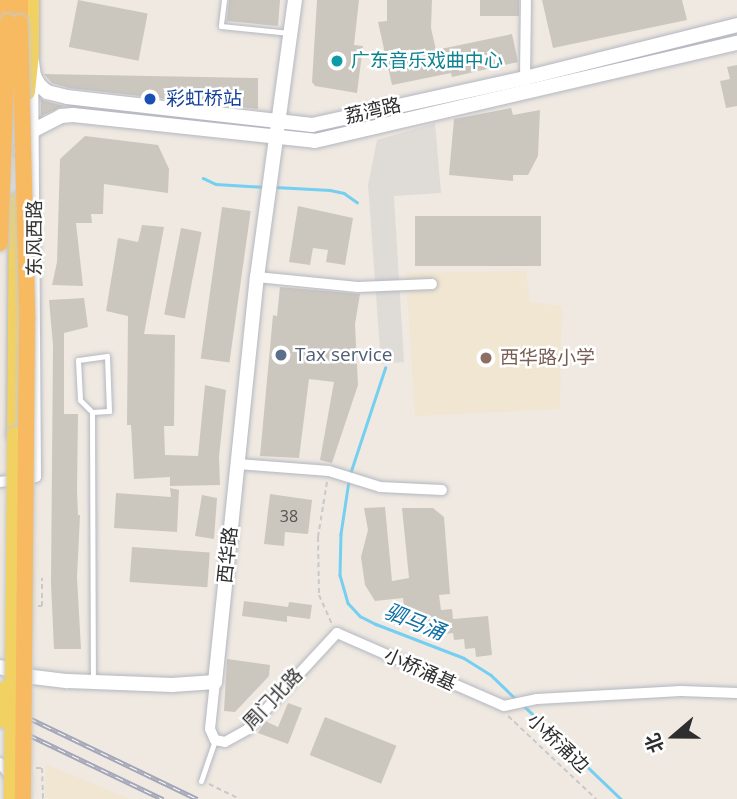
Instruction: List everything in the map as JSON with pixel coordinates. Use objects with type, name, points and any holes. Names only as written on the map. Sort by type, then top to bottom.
[{"type":"highway","points":[[0,243],[8,0]]},
{"type":"highway","points":[[20,0],[27,320],[15,687],[17,760],[23,798]]},
{"type":"main road","name":"东风西路","points":[[31,0],[31,54]]},
{"type":"main road","points":[[277,138],[295,0]]},
{"type":"main road","name":"荔湾路","points":[[31,54],[34,76],[39,85],[55,95],[312,125],[525,78],[737,25]]},
{"type":"main road","name":"荔湾路","points":[[34,130],[61,116],[73,115],[315,141],[737,43]]},
{"type":"main road","points":[[12,260],[18,163],[31,54]]},
{"type":"main road","points":[[312,125],[315,141]]},
{"type":"main road","points":[[18,163],[23,145],[34,130]]},
{"type":"main road","name":"西华路","points":[[215,682],[257,277],[277,138]]},
{"type":"main road","points":[[0,147],[12,260],[15,687],[6,799]]},
{"type":"main road","points":[[0,667],[33,677],[93,682],[172,685],[215,682]]},
{"type":"main road","points":[[0,720],[15,687]]},
{"type":"main road","points":[[15,687],[19,722],[17,760]]},
{"type":"main road","points":[[0,793],[23,798]]},
{"type":"street","points":[[525,78],[526,0]]},
{"type":"street","name":"东风西路","points":[[0,482],[36,477],[34,130],[31,54]]},
{"type":"street","points":[[257,277],[358,287],[432,284]]},
{"type":"street","points":[[238,464],[334,473],[380,487],[442,490]]},
{"type":"street","name":"周门北路","points":[[215,682],[210,729],[215,740],[225,742],[248,729],[337,633]]},
{"type":"street","name":"小桥涌基","points":[[337,633],[504,706]]},
{"type":"street","points":[[504,706],[537,699],[681,691],[737,693]]},
{"type":"street","points":[[17,760],[23,798]]},
{"type":"lane","points":[[224,0],[222,26],[291,33]]},
{"type":"lane","points":[[92,412],[109,411],[107,356],[78,360],[80,400],[92,412],[93,682]]},
{"type":"lane","points":[[201,780],[215,740]]},
{"type":"path","points":[[334,473],[318,537],[319,595],[324,612],[337,633]]},
{"type":"path","points":[[34,606],[42,606],[42,578]]},
{"type":"path","name":"小桥涌边","points":[[504,706],[508,716],[596,799]]},
{"type":"path","points":[[17,760],[42,768],[43,799]]},
{"type":"path","points":[[201,780],[240,799]]},
{"type":"shaded area","points":[[435,123],[441,193],[394,196],[404,362],[381,364],[368,185],[377,140]]},
{"type":"shaded area","name":"西华路小学","points":[[526,271],[530,302],[562,306],[560,409],[415,416],[406,273]]},
{"type":"shaded area","points":[[46,764],[130,799],[45,799]]},
{"type":"building","points":[[78,0],[148,14],[139,61],[69,47]]},
{"type":"building","points":[[229,0],[280,0],[278,26],[227,21]]},
{"type":"building","points":[[317,0],[359,0],[354,45],[363,46],[357,93],[315,86],[312,82]]},
{"type":"building","points":[[387,0],[432,0],[431,28],[436,50],[512,34],[518,62],[452,77],[451,73],[392,85],[378,22],[387,21]]},
{"type":"building","points":[[480,0],[519,0],[519,16],[480,16]]},
{"type":"building","points":[[542,0],[682,0],[687,20],[553,48]]},
{"type":"building","points":[[737,65],[737,106],[726,108],[720,81],[730,79],[727,67]]},
{"type":"building","points":[[44,74],[258,78],[258,109],[69,88],[52,83]]},
{"type":"building","points":[[41,99],[45,101],[64,106],[41,116]]},
{"type":"building","points":[[511,108],[513,115],[540,110],[538,156],[528,175],[513,175],[513,181],[449,175],[454,119]]},
{"type":"building","points":[[85,136],[158,145],[169,169],[168,193],[104,184],[103,214],[91,214],[92,223],[76,223],[83,286],[52,285],[57,262],[60,159]]},
{"type":"building","points":[[298,206],[353,218],[345,265],[326,262],[328,250],[313,248],[310,265],[289,262]]},
{"type":"building","points":[[222,207],[251,211],[229,363],[201,359]]},
{"type":"building","points":[[415,216],[541,216],[541,266],[415,266]]},
{"type":"building","points":[[142,225],[164,227],[144,334],[175,335],[174,426],[164,426],[165,455],[198,456],[205,385],[226,390],[219,457],[220,485],[170,486],[170,477],[134,479],[131,425],[127,425],[128,316],[106,311],[118,238],[138,242]]},
{"type":"building","points":[[181,228],[202,232],[185,318],[164,314]]},
{"type":"building","points":[[280,287],[360,294],[355,324],[358,385],[332,463],[320,460],[334,382],[309,379],[299,458],[260,456],[273,315],[277,316]]},
{"type":"building","points":[[84,298],[88,327],[64,333],[64,414],[78,414],[77,491],[80,515],[77,577],[81,649],[54,649],[51,584],[53,345],[49,300]]},
{"type":"building","points":[[170,488],[179,490],[177,532],[114,528],[116,493],[171,497]]},
{"type":"building","points":[[270,494],[312,500],[308,534],[285,532],[284,546],[264,544]]},
{"type":"building","points":[[202,495],[217,498],[214,539],[195,536]]},
{"type":"building","points":[[385,507],[392,581],[409,578],[402,508],[433,508],[444,517],[450,594],[439,595],[441,610],[452,609],[453,619],[488,616],[492,655],[476,657],[475,648],[465,649],[464,639],[454,640],[453,633],[439,635],[438,629],[425,631],[424,623],[413,625],[412,619],[405,620],[403,598],[375,601],[365,585],[361,557],[368,530],[364,508]]},
{"type":"building","points":[[132,547],[210,552],[207,587],[130,582]]},
{"type":"building","points":[[244,601],[288,607],[289,602],[312,605],[310,619],[287,616],[287,622],[242,616]]},
{"type":"building","points":[[227,659],[270,665],[269,676],[235,712],[224,711]]},
{"type":"building","points":[[288,703],[302,708],[288,744],[258,733],[265,721],[278,727]]},
{"type":"building","points":[[325,717],[396,746],[381,784],[310,755]]},
{"type":"waterway","name":"驷马涌","points":[[203,178],[216,184],[265,187]]},
{"type":"waterway","name":"驷马涌","points":[[275,187],[330,190],[344,193],[357,202]]},
{"type":"waterway","name":"驷马涌","points":[[350,474],[385,368]]},
{"type":"waterway","name":"驷马涌","points":[[349,481],[341,534],[340,575],[348,603],[360,616],[376,624],[464,658],[491,675],[517,700]]},
{"type":"waterway","name":"驷马涌","points":[[522,704],[621,799]]},
{"type":"railway","points":[[0,704],[197,799]]},
{"type":"railway","points":[[0,721],[163,799]]},
{"type":"place","name":"广东音乐戏曲中心","points":[[337,61]]},
{"type":"place","name":"彩虹桥站","points":[[150,99]]},
{"type":"place","name":"Tax service","points":[[281,355]]},
{"type":"place","name":"西华路小学","points":[[486,358]]}]
